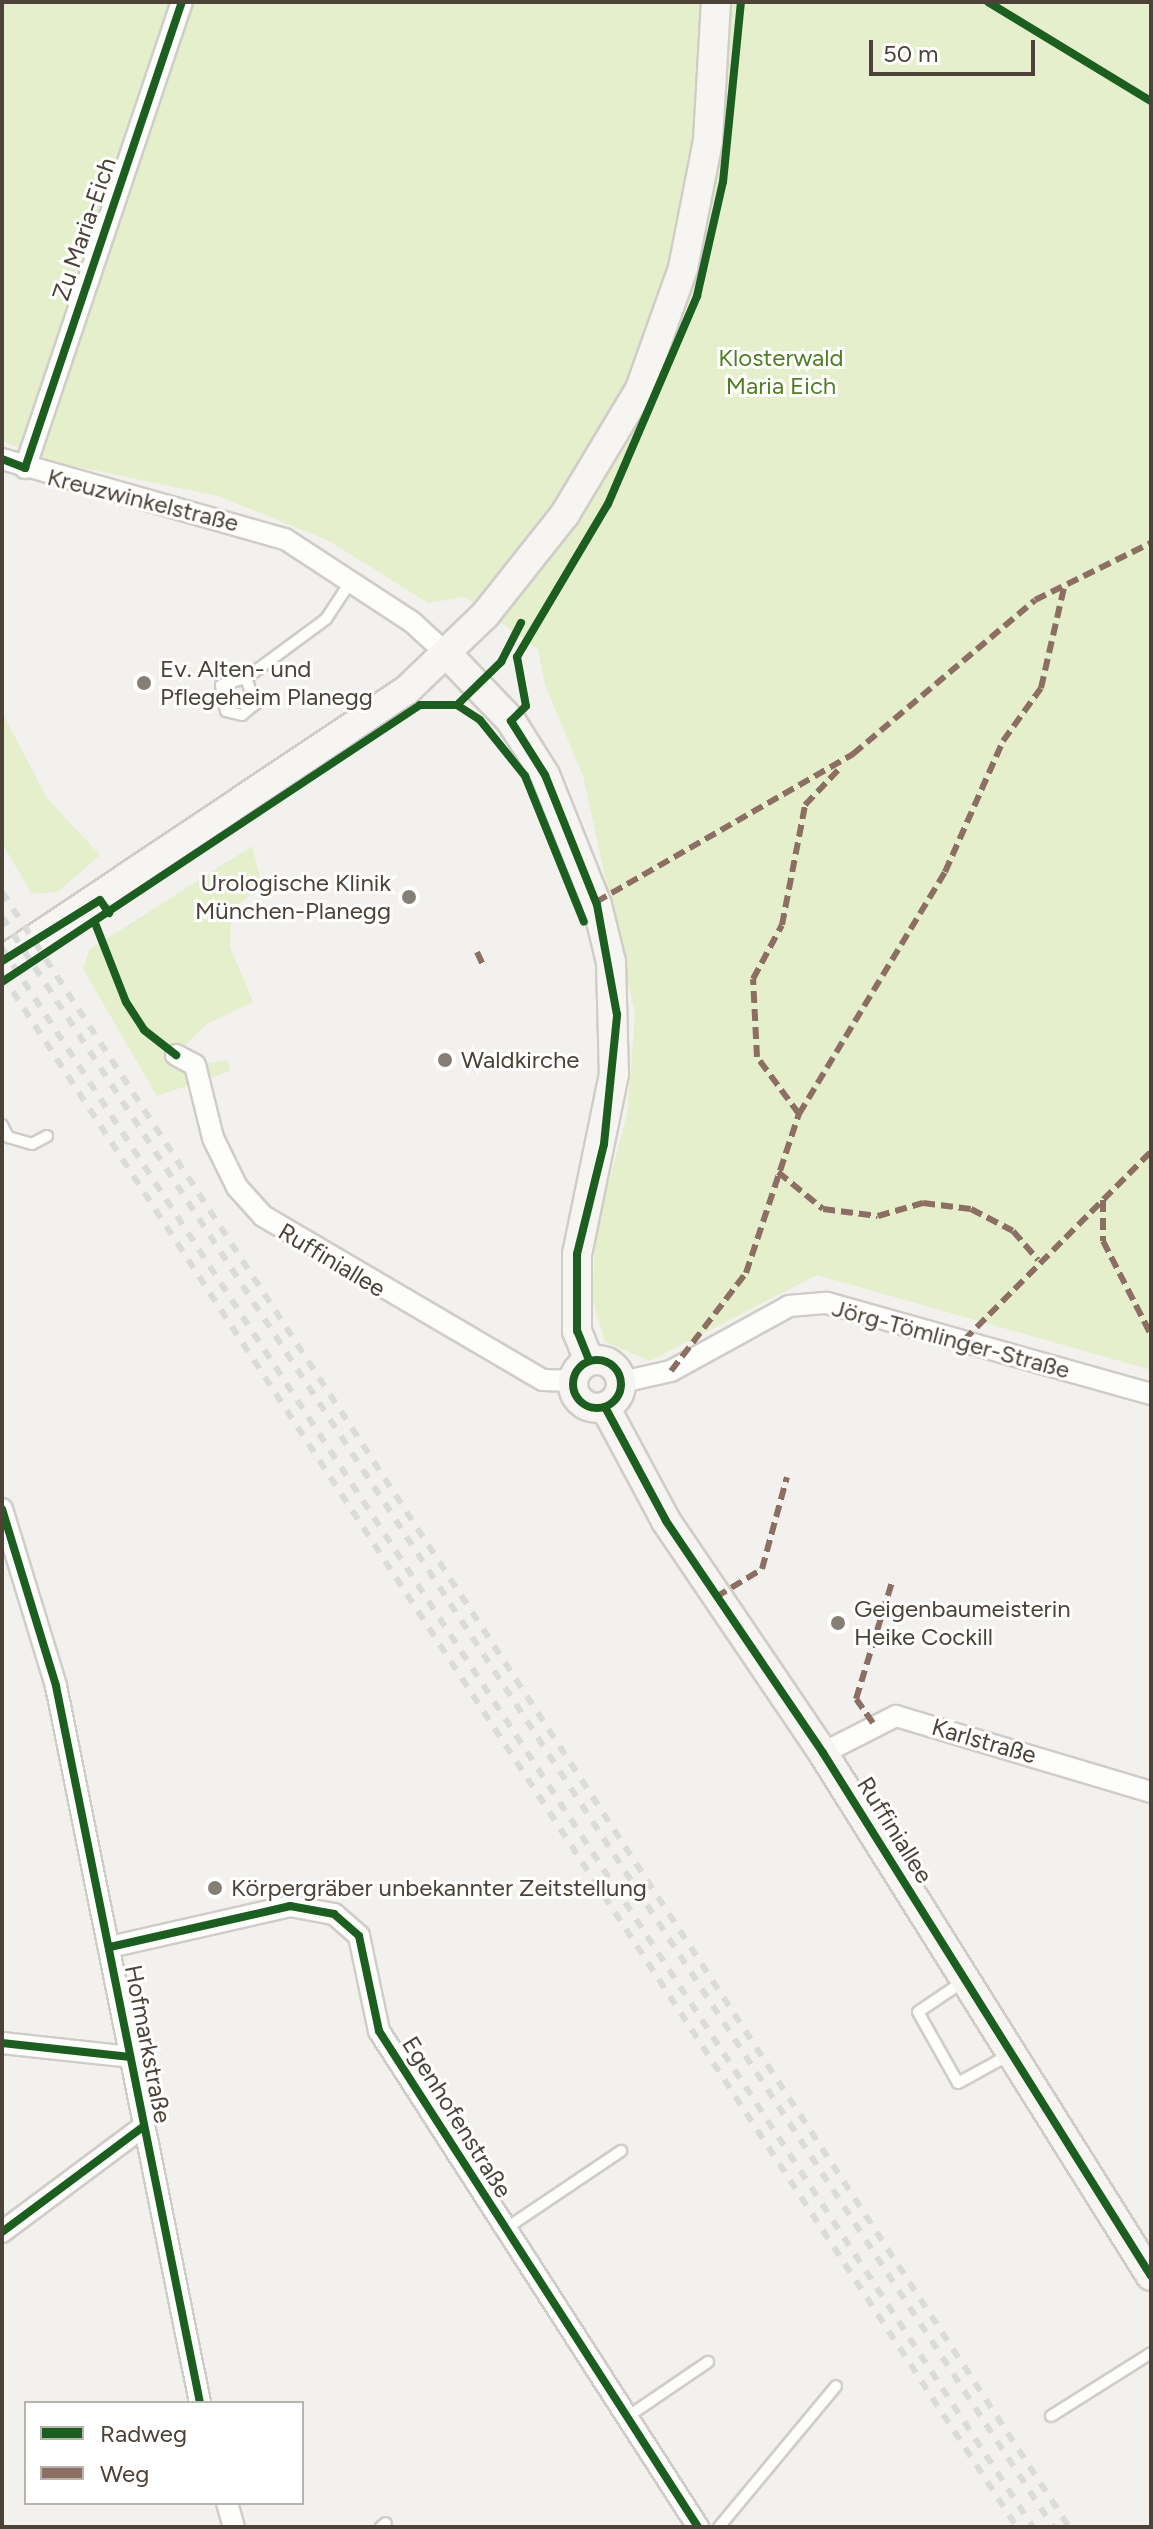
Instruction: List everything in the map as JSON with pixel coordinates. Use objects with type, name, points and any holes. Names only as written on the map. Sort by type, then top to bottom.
[{"type":"street","name":"Zu Maria-Eich","points":[[25,468],[182,2]]},
{"type":"street","points":[[2,961],[276,783],[448,655],[565,514],[640,389],[683,268],[708,140],[716,2]]},
{"type":"street","name":"Kreuzwinkelstraße","points":[[2,459],[25,468],[271,534],[351,581],[448,655],[511,721],[545,775],[597,905],[611,962],[614,1074],[577,1254],[577,1331],[581,1371]]},
{"type":"street","name":"Ruffiniallee","points":[[176,1055],[195,1065],[213,1138],[237,1187],[263,1216],[543,1380],[611,1363],[622,1382]]},
{"type":"street","name":"Jörg-Tömlinger-Straße","points":[[622,1382],[671,1371],[789,1306],[827,1303],[1151,1394]]},
{"type":"street","name":"Ruffiniallee","points":[[581,1371],[578,1400],[605,1407],[666,1521],[823,1753],[1149,2269]]},
{"type":"street","points":[[605,1407],[622,1382]]},
{"type":"street","name":"Hofmarkstraße","points":[[3,1516],[56,1686],[200,2401]]},
{"type":"street","name":"Karlstraße","points":[[823,1753],[896,1716],[1151,1792]]},
{"type":"street","name":"Egenhofenstraße","points":[[110,1947],[290,1906],[334,1914],[359,1936],[379,2031],[504,2230],[698,2527]]},
{"type":"street","points":[[2,2043],[130,2057]]},
{"type":"street","points":[[2,2232],[143,2127]]},
{"type":"street","points":[[228,2505],[234,2527]]},
{"type":"lane","points":[[246,678],[326,619],[351,581]]},
{"type":"lane","points":[[2,1125],[8,1137],[32,1144],[47,1136]]},
{"type":"lane","points":[[966,1980],[923,2007],[919,2022],[958,2083],[1013,2053]]},
{"type":"lane","points":[[504,2230],[621,2151]]},
{"type":"lane","points":[[1051,2416],[1151,2353]]},
{"type":"lane","points":[[627,2418],[708,2362]]},
{"type":"lane","points":[[719,2527],[836,2386]]},
{"type":"green space","name":"Klosterwald Maria Eich","points":[[2,2],[1151,2],[1151,1370],[817,1275],[650,1361],[605,1342],[592,1298],[596,1232],[627,1114],[635,1014],[583,776],[545,685],[538,649],[465,597],[428,603],[329,541],[218,496],[54,462],[2,441]]},
{"type":"green space","points":[[2,712],[47,798],[100,855],[58,892],[32,894],[2,843]]},
{"type":"green space","points":[[252,846],[262,884],[232,911],[230,947],[253,1002],[207,1024],[184,1046],[183,1067],[228,1060],[230,1071],[157,1096],[83,969],[89,950]]},
{"type":"railway","points":[[2,892],[1069,2527]]},
{"type":"railway","points":[[2,917],[1053,2527]]},
{"type":"railway","points":[[2,948],[1033,2527]]},
{"type":"railway","points":[[2,975],[1017,2527]]},
{"type":"marked path","points":[[596,902],[853,754],[1035,600],[1151,543]]},
{"type":"marked path","points":[[671,1371],[746,1273],[799,1114],[945,872],[1003,741],[1041,688],[1065,583]]},
{"type":"marked path","points":[[799,1114],[757,1057],[753,979],[782,925],[805,805],[840,768]]},
{"type":"marked path","points":[[477,952],[484,967]]},
{"type":"marked path","points":[[964,1340],[1151,1152]]},
{"type":"marked path","points":[[778,1172],[823,1209],[878,1216],[923,1203],[971,1209],[1013,1231],[1038,1260]]},
{"type":"marked path","points":[[1103,1200],[1103,1241],[1151,1335]]},
{"type":"marked path","points":[[716,1597],[762,1569],[787,1477]]},
{"type":"marked path","points":[[873,1723],[856,1699],[893,1579]]},
{"type":"cycle path","points":[[2,459],[25,468],[182,2]]},
{"type":"cycle path","points":[[589,1360],[577,1331],[577,1254],[604,1144],[617,1015],[597,905],[545,775],[511,721],[526,706],[517,657],[608,504],[697,296],[723,182],[741,2]]},
{"type":"cycle path","points":[[988,2],[1151,101]]},
{"type":"cycle path","points":[[2,982],[420,705],[457,705],[501,662],[521,623]]},
{"type":"cycle path","points":[[457,705],[480,720],[525,776],[584,922]]},
{"type":"cycle path","points":[[2,961],[100,900],[109,913]]},
{"type":"cycle path","points":[[95,923],[126,1002],[144,1030],[176,1055]]},
{"type":"cycle path","points":[[597,1360],[606,1361],[614,1367],[620,1375],[621,1384],[620,1393],[614,1401],[606,1407],[597,1408],[588,1407],[580,1401],[574,1393],[573,1384],[574,1375],[580,1367],[588,1361],[597,1360]]},
{"type":"cycle path","points":[[605,1407],[666,1521],[823,1753],[1151,2276]]},
{"type":"cycle path","points":[[2,1509],[56,1686],[200,2401]]},
{"type":"cycle path","points":[[110,1947],[290,1906],[334,1914],[359,1936],[379,2031],[698,2527]]},
{"type":"cycle path","points":[[2,2043],[130,2057]]},
{"type":"cycle path","points":[[2,2232],[143,2127]]},
{"type":"place","name":"Ev. Alten- und Pflegeheim Planegg","points":[[144,683]]},
{"type":"place","name":"Urologische Klinik München-Planegg","points":[[409,897]]},
{"type":"place","name":"Waldkirche","points":[[445,1060]]},
{"type":"place","name":"Geigenbaumeisterin Heike Cockill","points":[[838,1623]]},
{"type":"place","name":"Körpergräber unbekannter Zeitstellung","points":[[215,1888]]}]
